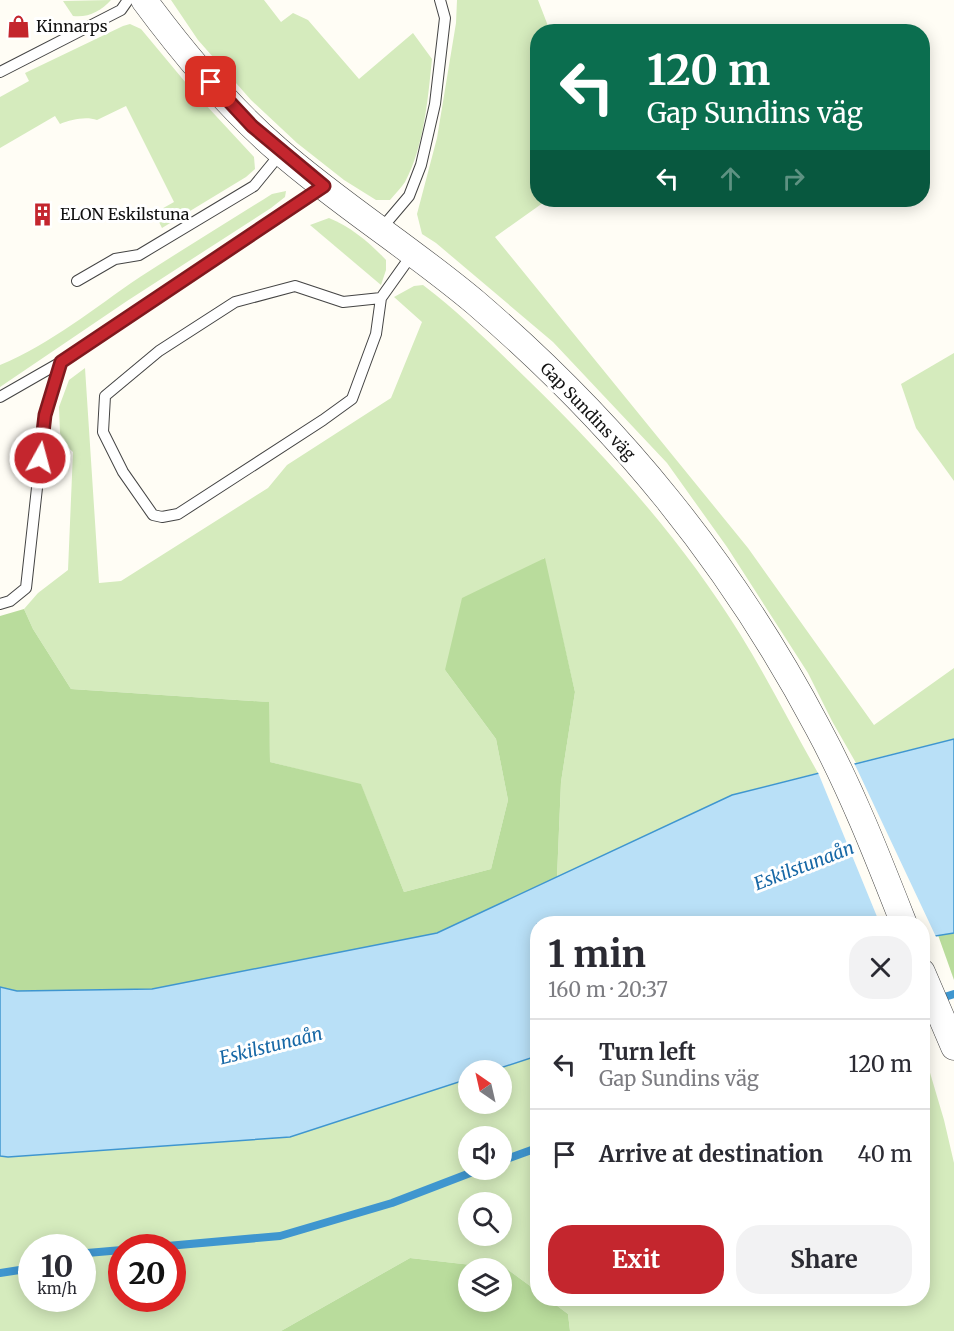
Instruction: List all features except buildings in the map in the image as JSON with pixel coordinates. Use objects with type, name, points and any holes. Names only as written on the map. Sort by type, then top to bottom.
[{"type":"street","name":"Gap Sundins väg","points":[[144,0],[184,53],[252,126],[282,153],[414,253],[475,303],[588,407],[658,486],[696,533],[747,607],[819,729],[869,833],[901,916]]},
{"type":"street","points":[[930,992],[952,1044],[954,1066]]},
{"type":"lane","points":[[0,72],[121,10],[128,0]]},
{"type":"lane","points":[[381,229],[409,196],[422,165],[435,104],[445,18],[440,0]]},
{"type":"lane","points":[[77,281],[115,259],[139,255],[254,186],[282,153]]},
{"type":"lane","points":[[0,397],[61,362],[324,186]]},
{"type":"lane","points":[[381,298],[343,302],[295,286],[236,302],[159,351],[105,396],[103,432],[123,472],[153,515],[162,517],[178,513],[352,399],[376,334],[381,298],[414,253]]},
{"type":"lane","points":[[0,604],[10,601],[26,588],[45,415],[61,362]]},
{"type":"green space","points":[[111,0],[94,13],[84,16],[73,16],[63,1]]},
{"type":"green space","points":[[171,0],[264,0],[281,22],[293,13],[308,20],[359,79],[413,33],[432,59],[427,106],[417,154],[405,182],[390,200],[376,200],[344,180],[297,143],[251,100],[198,40]]},
{"type":"green space","points":[[457,0],[538,0],[547,24],[530,24],[530,207],[537,207],[495,237],[748,548],[874,725],[954,668],[954,739],[856,763],[808,673],[727,547],[667,463],[553,342],[436,243],[422,234],[417,214],[437,138],[456,23]]},
{"type":"green space","points":[[130,24],[141,29],[191,89],[254,157],[255,169],[246,177],[162,228],[156,216],[158,211],[174,202],[126,106],[97,120],[83,118],[60,124],[55,116],[0,148],[0,97],[29,81],[25,73]]},
{"type":"green space","points":[[286,191],[285,197],[271,208],[0,387],[0,365],[55,336],[140,277],[272,194]]},
{"type":"green space","points":[[329,218],[360,236],[386,260],[386,270],[381,285],[310,225]]},
{"type":"green space","points":[[423,285],[477,331],[557,409],[615,469],[694,565],[740,634],[818,773],[732,795],[557,877],[561,782],[575,692],[544,558],[445,670],[496,739],[508,800],[491,869],[404,892],[361,785],[270,762],[268,702],[71,689],[33,629],[24,609],[38,593],[68,570],[73,452],[65,445],[60,433],[59,407],[69,380],[85,368],[99,583],[121,581],[268,488],[287,465],[391,398],[422,322],[394,297],[414,286]]},
{"type":"green space","points":[[954,353],[954,481],[916,428],[901,384]]},
{"type":"green space","points":[[545,558],[575,692],[561,782],[557,877],[437,933],[152,989],[17,991],[0,987],[0,616],[24,609],[33,629],[71,689],[269,702],[270,762],[361,784],[404,892],[491,869],[508,800],[496,739],[445,670],[462,598]]},
{"type":"green space","points":[[954,933],[954,980],[938,935]]},
{"type":"green space","points":[[530,1058],[530,1286],[512,1273],[512,1258],[458,1258],[458,1263],[410,1258],[281,1331],[0,1331],[0,1156],[290,1137],[458,1082],[458,1114],[512,1114],[512,1064]]},
{"type":"green space","points":[[930,1073],[954,1163],[954,1331],[570,1331],[568,1314],[557,1306],[930,1306]]},
{"type":"green space","points":[[410,1258],[458,1263],[458,1312],[512,1312],[512,1273],[530,1286],[530,1306],[557,1306],[568,1314],[570,1331],[281,1331]]},
{"type":"water","name":"Eskilstunaån","points":[[954,739],[954,933],[930,937],[930,916],[530,916],[530,1058],[512,1064],[512,1060],[458,1060],[458,1082],[290,1137],[0,1156],[0,987],[17,991],[152,989],[437,933],[732,795]]},
{"type":"pier","points":[[853,761],[926,916],[877,916],[817,770]]},
{"type":"pier","points":[[930,924],[937,939],[930,940]]},
{"type":"waterway","points":[[938,999],[954,994]]},
{"type":"waterway","points":[[512,1157],[530,1151]]},
{"type":"waterway","points":[[186,1244],[280,1236],[392,1203],[458,1178]]},
{"type":"waterway","points":[[96,1252],[108,1251]]},
{"type":"waterway","points":[[0,1273],[18,1270]]},
{"type":"place","name":"Kinnarps","points":[[18,26]]},
{"type":"place","name":"ELON Eskilstuna","points":[[42,214]]},
{"type":"route","points":[[40,458],[45,415],[61,362],[324,186],[252,126],[211,82]]}]
